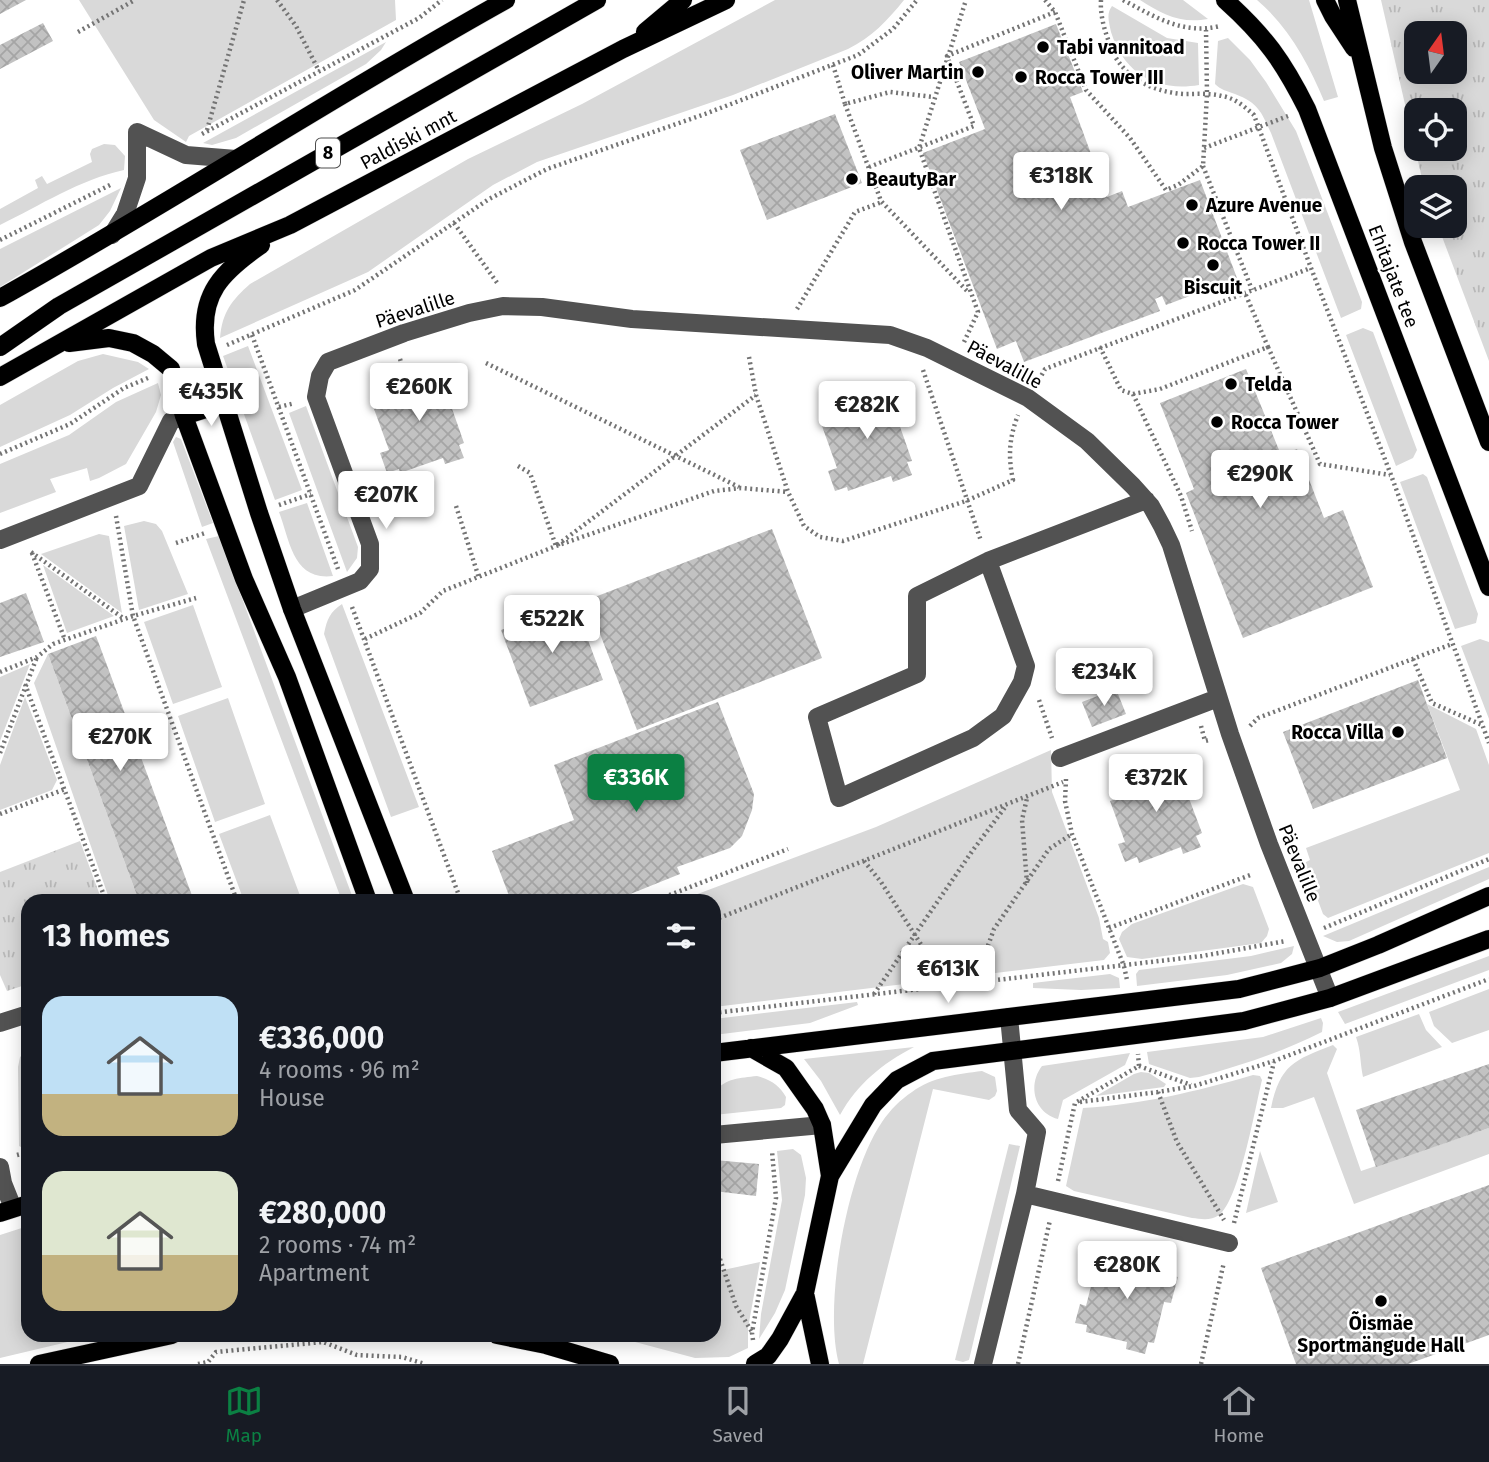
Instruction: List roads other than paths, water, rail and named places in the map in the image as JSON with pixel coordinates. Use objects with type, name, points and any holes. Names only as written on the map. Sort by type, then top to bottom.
[{"type":"main road","name":"8","points":[[0,298],[111,236],[506,0]]},
{"type":"main road","name":"Paldiski mnt","points":[[0,347],[59,306],[597,0]]},
{"type":"main road","points":[[623,49],[684,0]]},
{"type":"main road","name":"Paldiski mnt","points":[[0,377],[211,258],[290,225],[623,49],[726,0]]},
{"type":"main road","name":"Ehitajate tee","points":[[1225,0],[1264,37],[1286,68],[1307,109],[1489,587]]},
{"type":"main road","points":[[1325,0],[1362,59]]},
{"type":"main road","name":"Ehitajate tee","points":[[1347,0],[1383,148],[1413,242],[1489,442]]},
{"type":"main road","points":[[290,225],[240,260],[216,286],[206,307],[204,324],[209,352],[292,609],[403,894]]},
{"type":"main road","name":"Paldiski mnt","points":[[0,332],[59,306]]},
{"type":"main road","points":[[59,344],[109,338],[133,343],[153,354],[171,369],[184,416],[244,579],[287,677],[365,894]]},
{"type":"main road","points":[[184,416],[225,403]]},
{"type":"main road","points":[[721,1056],[751,1048],[1239,989],[1320,968],[1489,896]]},
{"type":"main road","points":[[757,1363],[768,1356],[780,1339],[806,1293],[830,1176],[873,1105],[897,1080],[933,1061],[1244,1021],[1330,998],[1489,939]]},
{"type":"main road","points":[[751,1048],[786,1068],[815,1109],[822,1125],[830,1176]]},
{"type":"main road","points":[[806,1293],[820,1364]]},
{"type":"main road","points":[[39,1364],[140,1342]]},
{"type":"main road","points":[[552,1342],[610,1364]]},
{"type":"street","points":[[111,236],[125,214],[137,178],[134,125],[186,155],[236,159]]},
{"type":"street","name":"Päevalille","points":[[292,609],[359,581],[370,569],[370,544],[316,397],[320,376],[328,362],[404,333],[468,313],[503,306],[542,307],[632,319],[852,331],[890,335],[927,348],[1028,398],[1087,441],[1146,500],[1171,545],[1230,734],[1269,844],[1330,998]]},
{"type":"street","points":[[0,540],[139,486],[171,421],[184,416]]},
{"type":"street","points":[[988,561],[1026,666],[1022,682],[1003,716],[973,738],[839,797],[817,718],[917,674],[917,596],[988,561],[1146,500]]},
{"type":"street","points":[[1060,758],[1218,698]]},
{"type":"street","points":[[0,1023],[21,1016]]},
{"type":"street","points":[[983,1364],[1025,1195],[1037,1132],[1017,1110],[1009,1017]]},
{"type":"street","points":[[721,1134],[822,1125]]},
{"type":"street","points":[[0,1167],[3,1183],[14,1208]]},
{"type":"street","points":[[1025,1195],[1230,1238]]},
{"type":"place","name":"Tabi vannitoad","points":[[1043,47]]},
{"type":"place","name":"Oliver Martin","points":[[978,72]]},
{"type":"place","name":"Rocca Tower III","points":[[1021,77]]},
{"type":"place","name":"BeautyBar","points":[[852,179]]},
{"type":"place","name":"Azure Avenue","points":[[1192,205]]},
{"type":"place","name":"Rocca Tower II","points":[[1183,243]]},
{"type":"place","name":"Biscuit","points":[[1213,265]]},
{"type":"place","name":"Telda","points":[[1231,384]]},
{"type":"place","name":"Rocca Tower","points":[[1217,422]]},
{"type":"place","name":"Rocca Villa","points":[[1398,732]]},
{"type":"place","name":"Õismäe Sportmängude Hall","points":[[1381,1301]]}]
